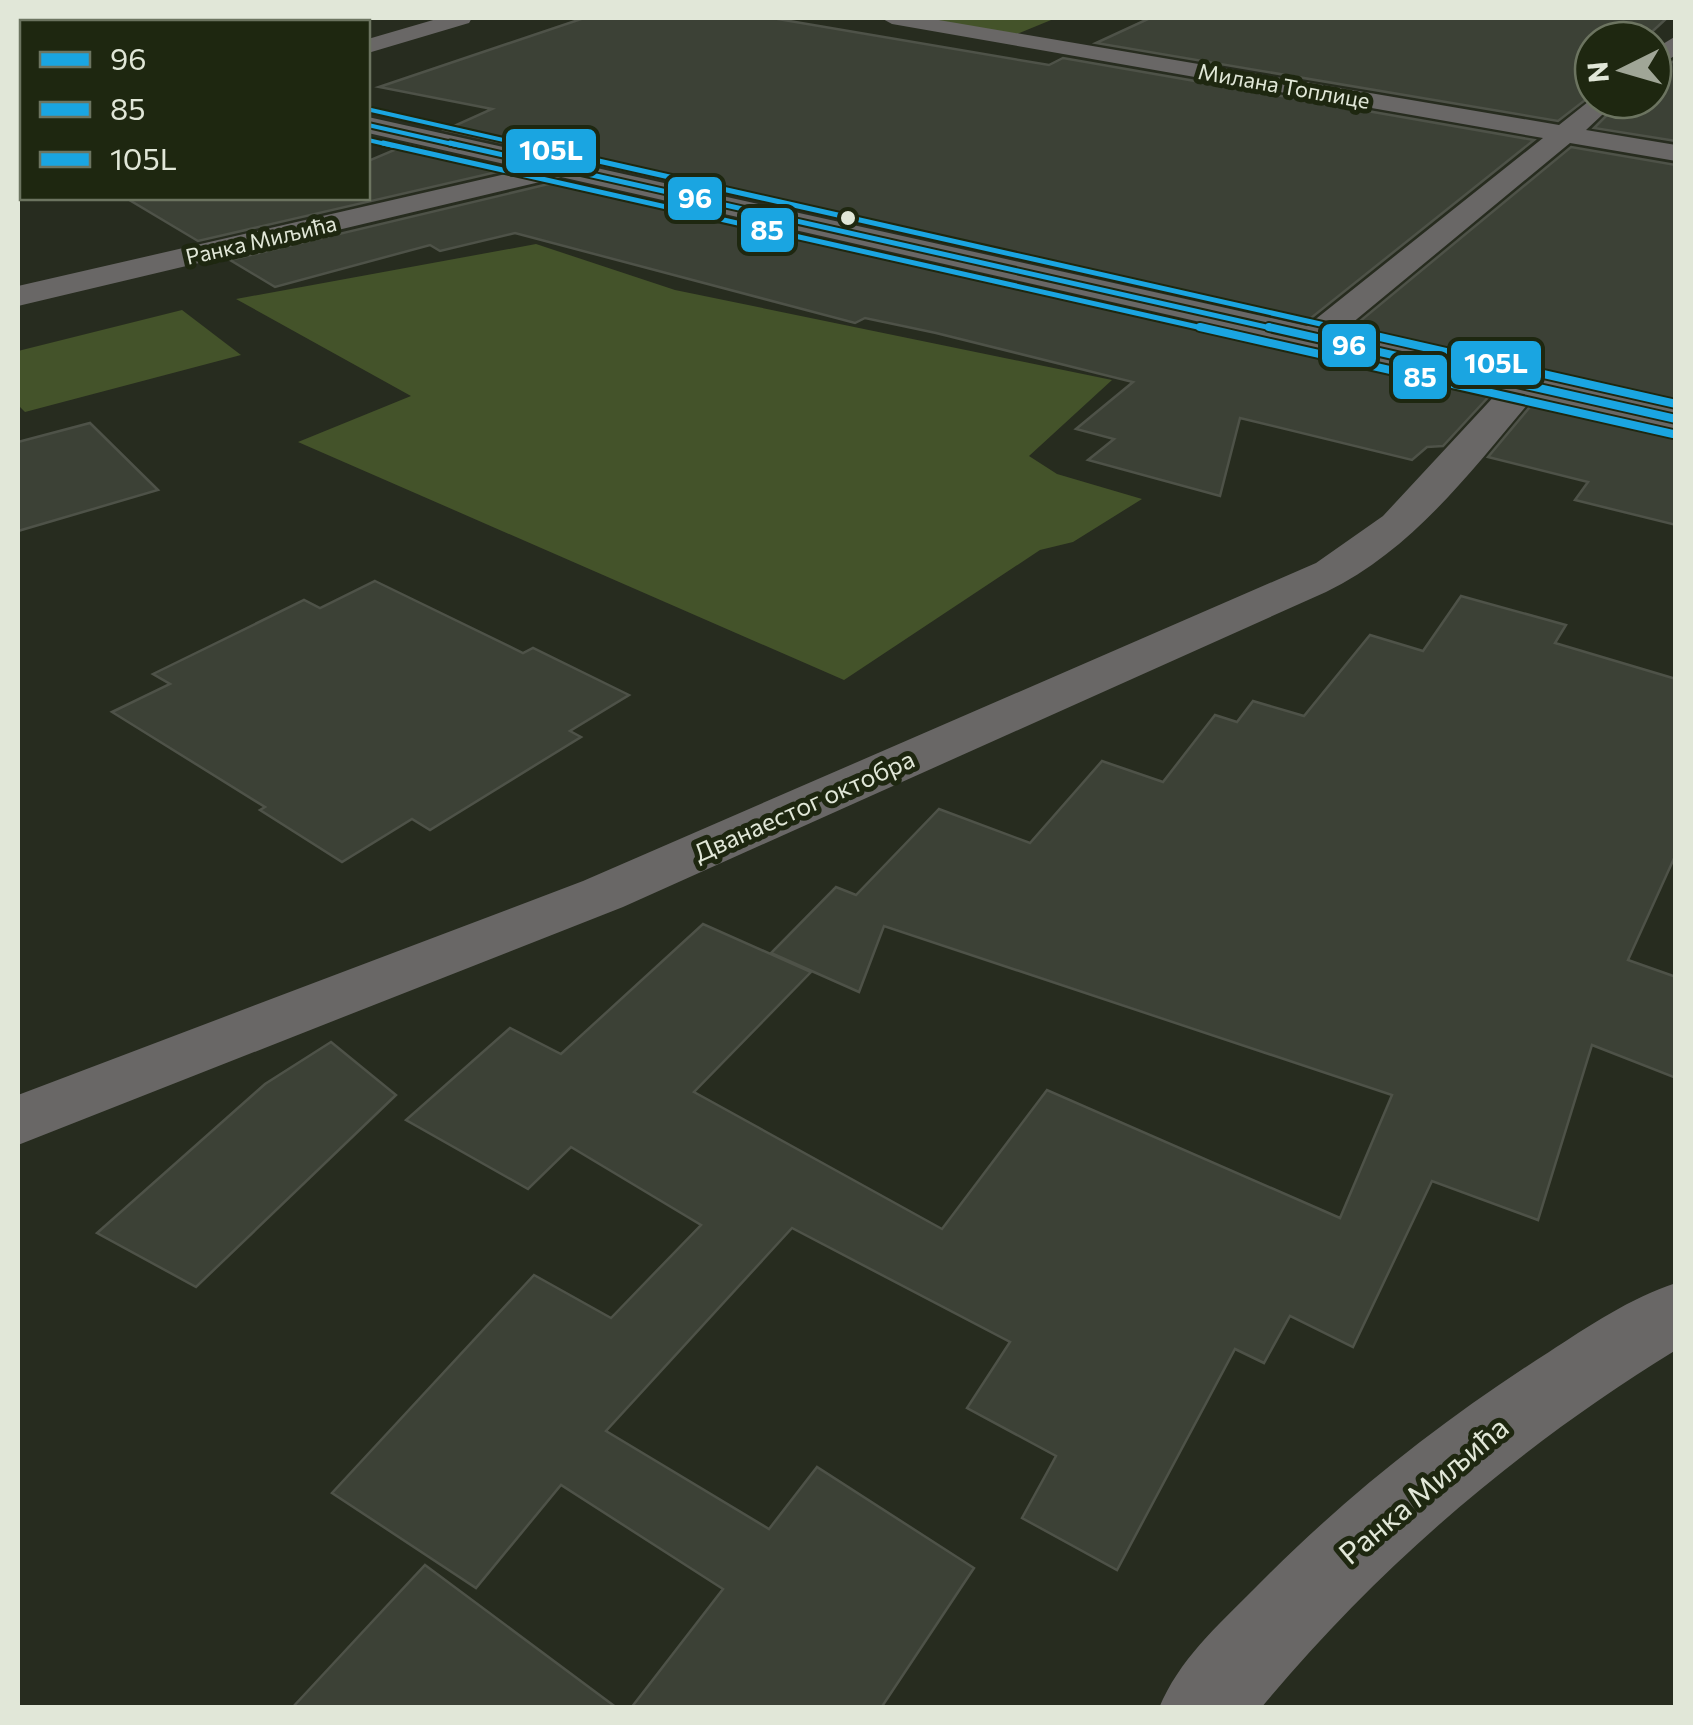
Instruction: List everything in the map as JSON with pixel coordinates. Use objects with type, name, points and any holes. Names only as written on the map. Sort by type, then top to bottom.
[{"type":"street","points":[[370,45],[461,18]]},
{"type":"street","name":"Милана Топлице","points":[[892,18],[1676,152]]},
{"type":"street","points":[[1314,337],[1582,120]]},
{"type":"street","points":[[370,125],[1676,418]]},
{"type":"street","name":"Ранка Миљића","points":[[18,296],[563,169]]},
{"type":"street","points":[[18,262],[80,282]]},
{"type":"street","name":"Дванаестог октобра","points":[[18,1121],[604,894],[1269,603],[1352,561],[1382,536],[1457,462],[1524,385]]},
{"type":"street","name":"Ранка Миљића","points":[[1203,1708],[1265,1633],[1408,1496],[1544,1392],[1676,1313]]},
{"type":"green space","points":[[916,18],[1056,18],[1017,34]]},
{"type":"green space","points":[[536,244],[675,290],[1112,380],[1029,456],[1057,474],[1142,499],[1073,542],[1040,550],[844,680],[298,442],[411,396],[236,299]]},
{"type":"green space","points":[[182,310],[241,355],[25,412],[18,405],[18,351]]},
{"type":"building","points":[[584,18],[772,18],[1049,65],[1063,58],[1534,140],[1306,322],[445,130],[492,109],[379,87]]},
{"type":"building","points":[[1150,18],[1667,18],[1573,20],[1573,109],[1558,121],[1096,43]]},
{"type":"building","points":[[1676,60],[1676,141],[1594,128],[1602,120],[1673,120]]},
{"type":"building","points":[[406,145],[510,169],[198,241],[129,200],[370,200],[370,160]]},
{"type":"building","points":[[1571,147],[1676,165],[1676,404],[1348,331]]},
{"type":"building","points":[[561,181],[1493,392],[1443,446],[1427,447],[1412,460],[1240,418],[1220,496],[1088,460],[1114,439],[1076,429],[1133,382],[936,333],[865,318],[855,323],[515,233],[440,251],[430,245],[275,287],[230,260]]},
{"type":"building","points":[[1534,402],[1676,434],[1676,525],[1575,500],[1588,482],[1488,457]]},
{"type":"building","points":[[90,423],[158,490],[18,531],[18,442]]},
{"type":"building","points":[[375,581],[523,653],[533,648],[629,695],[570,731],[581,737],[430,830],[412,819],[342,862],[260,810],[265,807],[112,712],[170,684],[153,674],[304,600],[320,608]]},
{"type":"building","points":[[1461,596],[1566,625],[1555,643],[1676,679],[1676,854],[1628,960],[1676,977],[1676,1078],[1592,1045],[1538,1220],[1432,1181],[1353,1347],[1290,1316],[1264,1363],[1235,1349],[1117,1570],[1022,1518],[1056,1456],[967,1408],[1010,1342],[792,1228],[606,1431],[769,1529],[817,1467],[974,1568],[881,1708],[631,1708],[723,1589],[561,1485],[476,1588],[332,1493],[534,1275],[611,1318],[701,1225],[571,1147],[528,1189],[406,1120],[510,1028],[561,1054],[703,924],[811,972],[694,1092],[942,1229],[1047,1090],[1340,1218],[1392,1095],[884,926],[859,992],[771,953],[836,887],[856,895],[939,809],[1030,843],[1102,761],[1163,782],[1215,715],[1237,722],[1253,701],[1304,716],[1370,635],[1423,651]]},
{"type":"building","points":[[331,1042],[396,1095],[196,1287],[97,1233],[265,1084]]},
{"type":"building","points":[[425,1565],[617,1708],[292,1708]]},
{"type":"transit line","name":"105L","points":[[371,110],[1676,404]]},
{"type":"transit line","name":"96","points":[[370,125],[1676,419]]},
{"type":"transit line","name":"85","points":[[370,140],[1673,434]]}]
